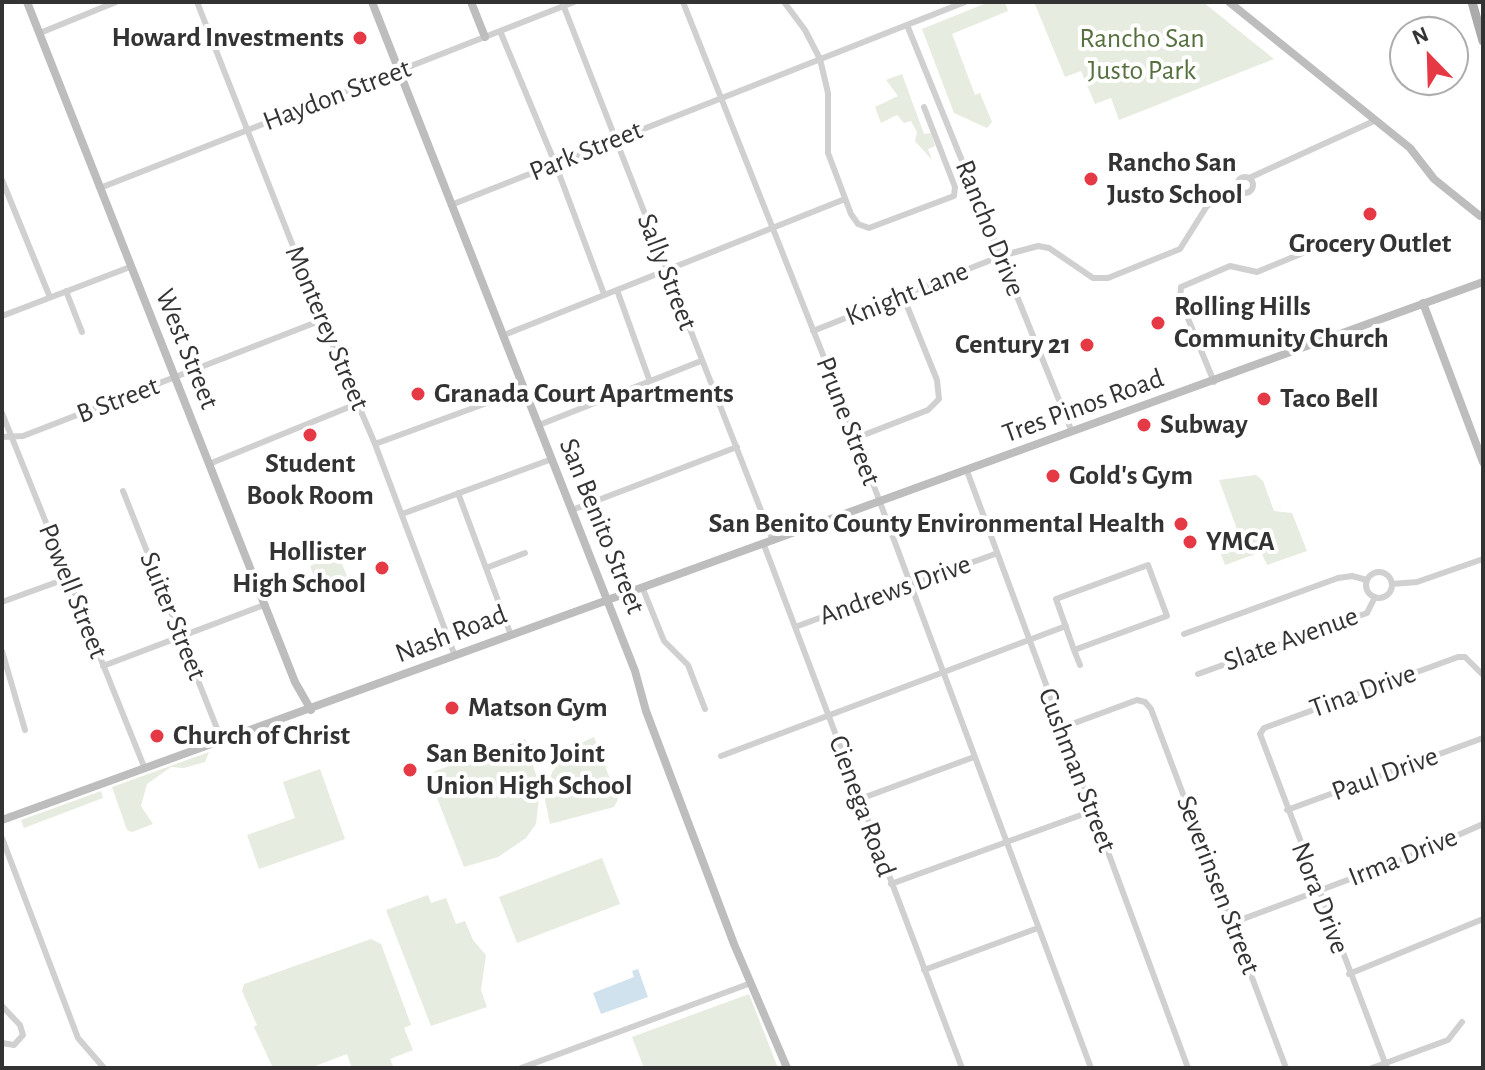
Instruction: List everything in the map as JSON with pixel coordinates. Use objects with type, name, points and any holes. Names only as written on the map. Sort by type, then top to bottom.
[{"type":"main road","points":[[1472,2],[1483,41]]},
{"type":"street","name":"West Street","points":[[27,2],[264,605],[295,682],[311,710]]},
{"type":"street","points":[[40,33],[116,2]]},
{"type":"street","name":"Monterey Street","points":[[197,2],[322,320],[359,403],[455,656]]},
{"type":"street","name":"San Benito Street","points":[[372,2],[608,601],[635,671],[646,711],[751,983],[787,1068]]},
{"type":"street","points":[[471,2],[485,37]]},
{"type":"street","name":"Haydon Street","points":[[100,188],[562,4],[574,2]]},
{"type":"street","name":"Prune Street","points":[[683,2],[770,229],[856,438],[1091,1068]]},
{"type":"street","points":[[784,2],[805,30],[820,59],[828,93],[828,153],[858,224],[869,228],[954,196],[955,187],[924,107]]},
{"type":"street","name":"Park Street","points":[[451,205],[965,2]]},
{"type":"street","points":[[1229,2],[1410,148],[1434,179],[1480,216]]},
{"type":"street","name":"Sally Street","points":[[562,4],[737,447],[768,543]]},
{"type":"street","name":"Rancho Drive","points":[[907,25],[1072,432]]},
{"type":"street","points":[[500,31],[555,163],[604,294]]},
{"type":"street","points":[[1249,178],[1253,185],[1250,191],[1243,193],[1237,188],[1240,178],[1249,178],[1374,121]]},
{"type":"street","points":[[935,134],[950,129]]},
{"type":"street","points":[[2,180],[49,295]]},
{"type":"street","name":"Knight Lane","points":[[813,331],[1001,256],[1044,246],[1093,278],[1108,278],[1180,249],[1207,206],[1237,188]]},
{"type":"street","points":[[504,335],[845,199]]},
{"type":"street","points":[[1214,382],[1180,299],[1181,287],[1230,266],[1257,272],[1303,253]]},
{"type":"street","points":[[2,316],[49,295],[130,267]]},
{"type":"street","name":"Tres Pinos Road","points":[[879,503],[1483,282]]},
{"type":"street","points":[[617,290],[649,379]]},
{"type":"street","points":[[66,291],[82,332]]},
{"type":"street","points":[[856,438],[928,410],[939,399],[937,380],[903,296]]},
{"type":"street","points":[[1423,303],[1483,462]]},
{"type":"street","name":"B Street","points":[[2,437],[12,437],[175,378],[322,320]]},
{"type":"street","points":[[539,425],[701,361]]},
{"type":"street","points":[[375,444],[525,389]]},
{"type":"street","points":[[209,464],[359,403]]},
{"type":"street","name":"Powell Street","points":[[2,413],[145,769]]},
{"type":"street","points":[[572,510],[737,447]]},
{"type":"street","points":[[402,514],[552,459]]},
{"type":"street","name":"Cushman Street","points":[[967,471],[995,554],[1188,1068]]},
{"type":"street","name":"Suiter Street","points":[[123,491],[222,741]]},
{"type":"street","points":[[458,493],[509,630]]},
{"type":"street","name":"Nash Road","points":[[2,820],[879,503]]},
{"type":"street","name":"Cienega Road","points":[[768,543],[795,627],[962,1068]]},
{"type":"street","points":[[486,568],[525,553]]},
{"type":"street","name":"Andrews Drive","points":[[795,627],[995,554]]},
{"type":"street","points":[[1392,584],[1417,582],[1483,559]]},
{"type":"street","points":[[1074,650],[1167,616],[1148,565],[1056,599],[1074,650],[1080,665]]},
{"type":"street","points":[[1184,634],[1338,578],[1352,576],[1367,580],[1381,572],[1392,584]]},
{"type":"street","points":[[2,602],[68,578]]},
{"type":"street","points":[[1367,580],[1367,589],[1375,597],[1387,595],[1392,584]]},
{"type":"street","points":[[643,589],[664,641],[688,665],[705,709]]},
{"type":"street","name":"Slate Avenue","points":[[1198,674],[1363,615],[1370,609],[1375,597]]},
{"type":"street","points":[[103,666],[264,605]]},
{"type":"street","points":[[721,756],[1066,626]]},
{"type":"street","points":[[2,651],[25,730]]},
{"type":"street","name":"Tina Drive","points":[[1264,728],[1463,657],[1483,675]]},
{"type":"street","name":"Severinsen Street","points":[[1061,728],[1137,700],[1148,704],[1286,1068]]},
{"type":"street","name":"Nora Drive","points":[[1264,728],[1260,737],[1386,1066]]},
{"type":"street","name":"Paul Drive","points":[[1287,810],[1483,738]]},
{"type":"street","points":[[860,799],[974,757]]},
{"type":"street","points":[[891,884],[1092,811]]},
{"type":"street","name":"Irma Drive","points":[[1232,923],[1318,892],[1483,824]]},
{"type":"street","points":[[2,838],[78,1038],[104,1068]]},
{"type":"street","points":[[1349,974],[1483,919]]},
{"type":"street","points":[[924,970],[1038,928]]},
{"type":"street","points":[[521,1068],[751,983]]},
{"type":"street","points":[[2,1006],[20,1025],[23,1035],[14,1045],[2,1043]]},
{"type":"street","points":[[1372,1068],[1386,1066],[1448,1040],[1462,1022]]},
{"type":"green space","points":[[989,2],[1005,2],[1008,11],[952,34],[975,95],[980,93],[992,122],[987,128],[954,113],[922,29]]},
{"type":"green space","name":"Rancho San Justo Park","points":[[1034,2],[1203,2],[1274,59],[1119,120],[1111,98],[1095,104],[1081,71],[1065,77]]},
{"type":"green space","points":[[902,74],[924,134],[931,133],[935,146],[928,149],[932,160],[915,141],[917,132],[911,121],[904,123],[897,115],[881,123],[875,107],[898,96],[886,80]]},
{"type":"green space","points":[[1256,475],[1263,481],[1274,511],[1292,513],[1307,551],[1267,565],[1261,552],[1225,565],[1216,541],[1238,532],[1219,480]]},
{"type":"green space","points":[[338,554],[349,581],[321,593],[310,566]]},
{"type":"green space","points":[[594,737],[618,800],[614,807],[550,824],[545,800],[552,772],[572,747]]},
{"type":"green space","points":[[525,739],[540,788],[536,824],[526,838],[498,857],[464,867],[430,780],[435,771]]},
{"type":"green space","points":[[209,752],[205,762],[184,768],[171,767],[147,784],[141,806],[153,824],[132,832],[127,830],[112,787]]},
{"type":"green space","points":[[320,769],[345,839],[259,869],[247,835],[295,818],[283,782]]},
{"type":"green space","points":[[101,791],[103,798],[24,828],[21,820]]},
{"type":"green space","points":[[602,858],[620,904],[517,943],[499,897]]},
{"type":"green space","points":[[428,895],[431,903],[446,898],[456,924],[465,921],[473,940],[486,955],[481,990],[487,1007],[431,1026],[386,910]]},
{"type":"green space","points":[[371,939],[381,944],[411,1025],[404,1028],[413,1050],[390,1059],[393,1066],[388,1068],[352,1068],[347,1054],[310,1068],[273,1068],[254,1027],[257,1025],[242,991],[244,984]]},
{"type":"green space","points":[[749,994],[778,1068],[644,1068],[632,1037]]},
{"type":"water","points":[[638,969],[648,997],[601,1014],[593,993],[634,977],[632,971]]},
{"type":"place","name":"Howard Investments","points":[[360,38]]},
{"type":"place","name":"Rancho San Justo School","points":[[1091,179]]},
{"type":"place","name":"Grocery Outlet","points":[[1370,214]]},
{"type":"place","name":"Rolling Hills Community Church","points":[[1158,323]]},
{"type":"place","name":"Century 21","points":[[1087,345]]},
{"type":"place","name":"Granada Court Apartments","points":[[418,394]]},
{"type":"place","name":"Taco Bell","points":[[1264,399]]},
{"type":"place","name":"Subway","points":[[1144,425]]},
{"type":"place","name":"Student Book Room","points":[[310,435]]},
{"type":"place","name":"Gold's Gym","points":[[1053,476]]},
{"type":"place","name":"San Benito County Environmental Health","points":[[1181,524]]},
{"type":"place","name":"YMCA","points":[[1190,542]]},
{"type":"place","name":"Hollister High School","points":[[382,568]]},
{"type":"place","name":"Matson Gym","points":[[452,708]]},
{"type":"place","name":"Church of Christ","points":[[157,736]]},
{"type":"place","name":"San Benito Joint Union High School","points":[[410,770]]}]
